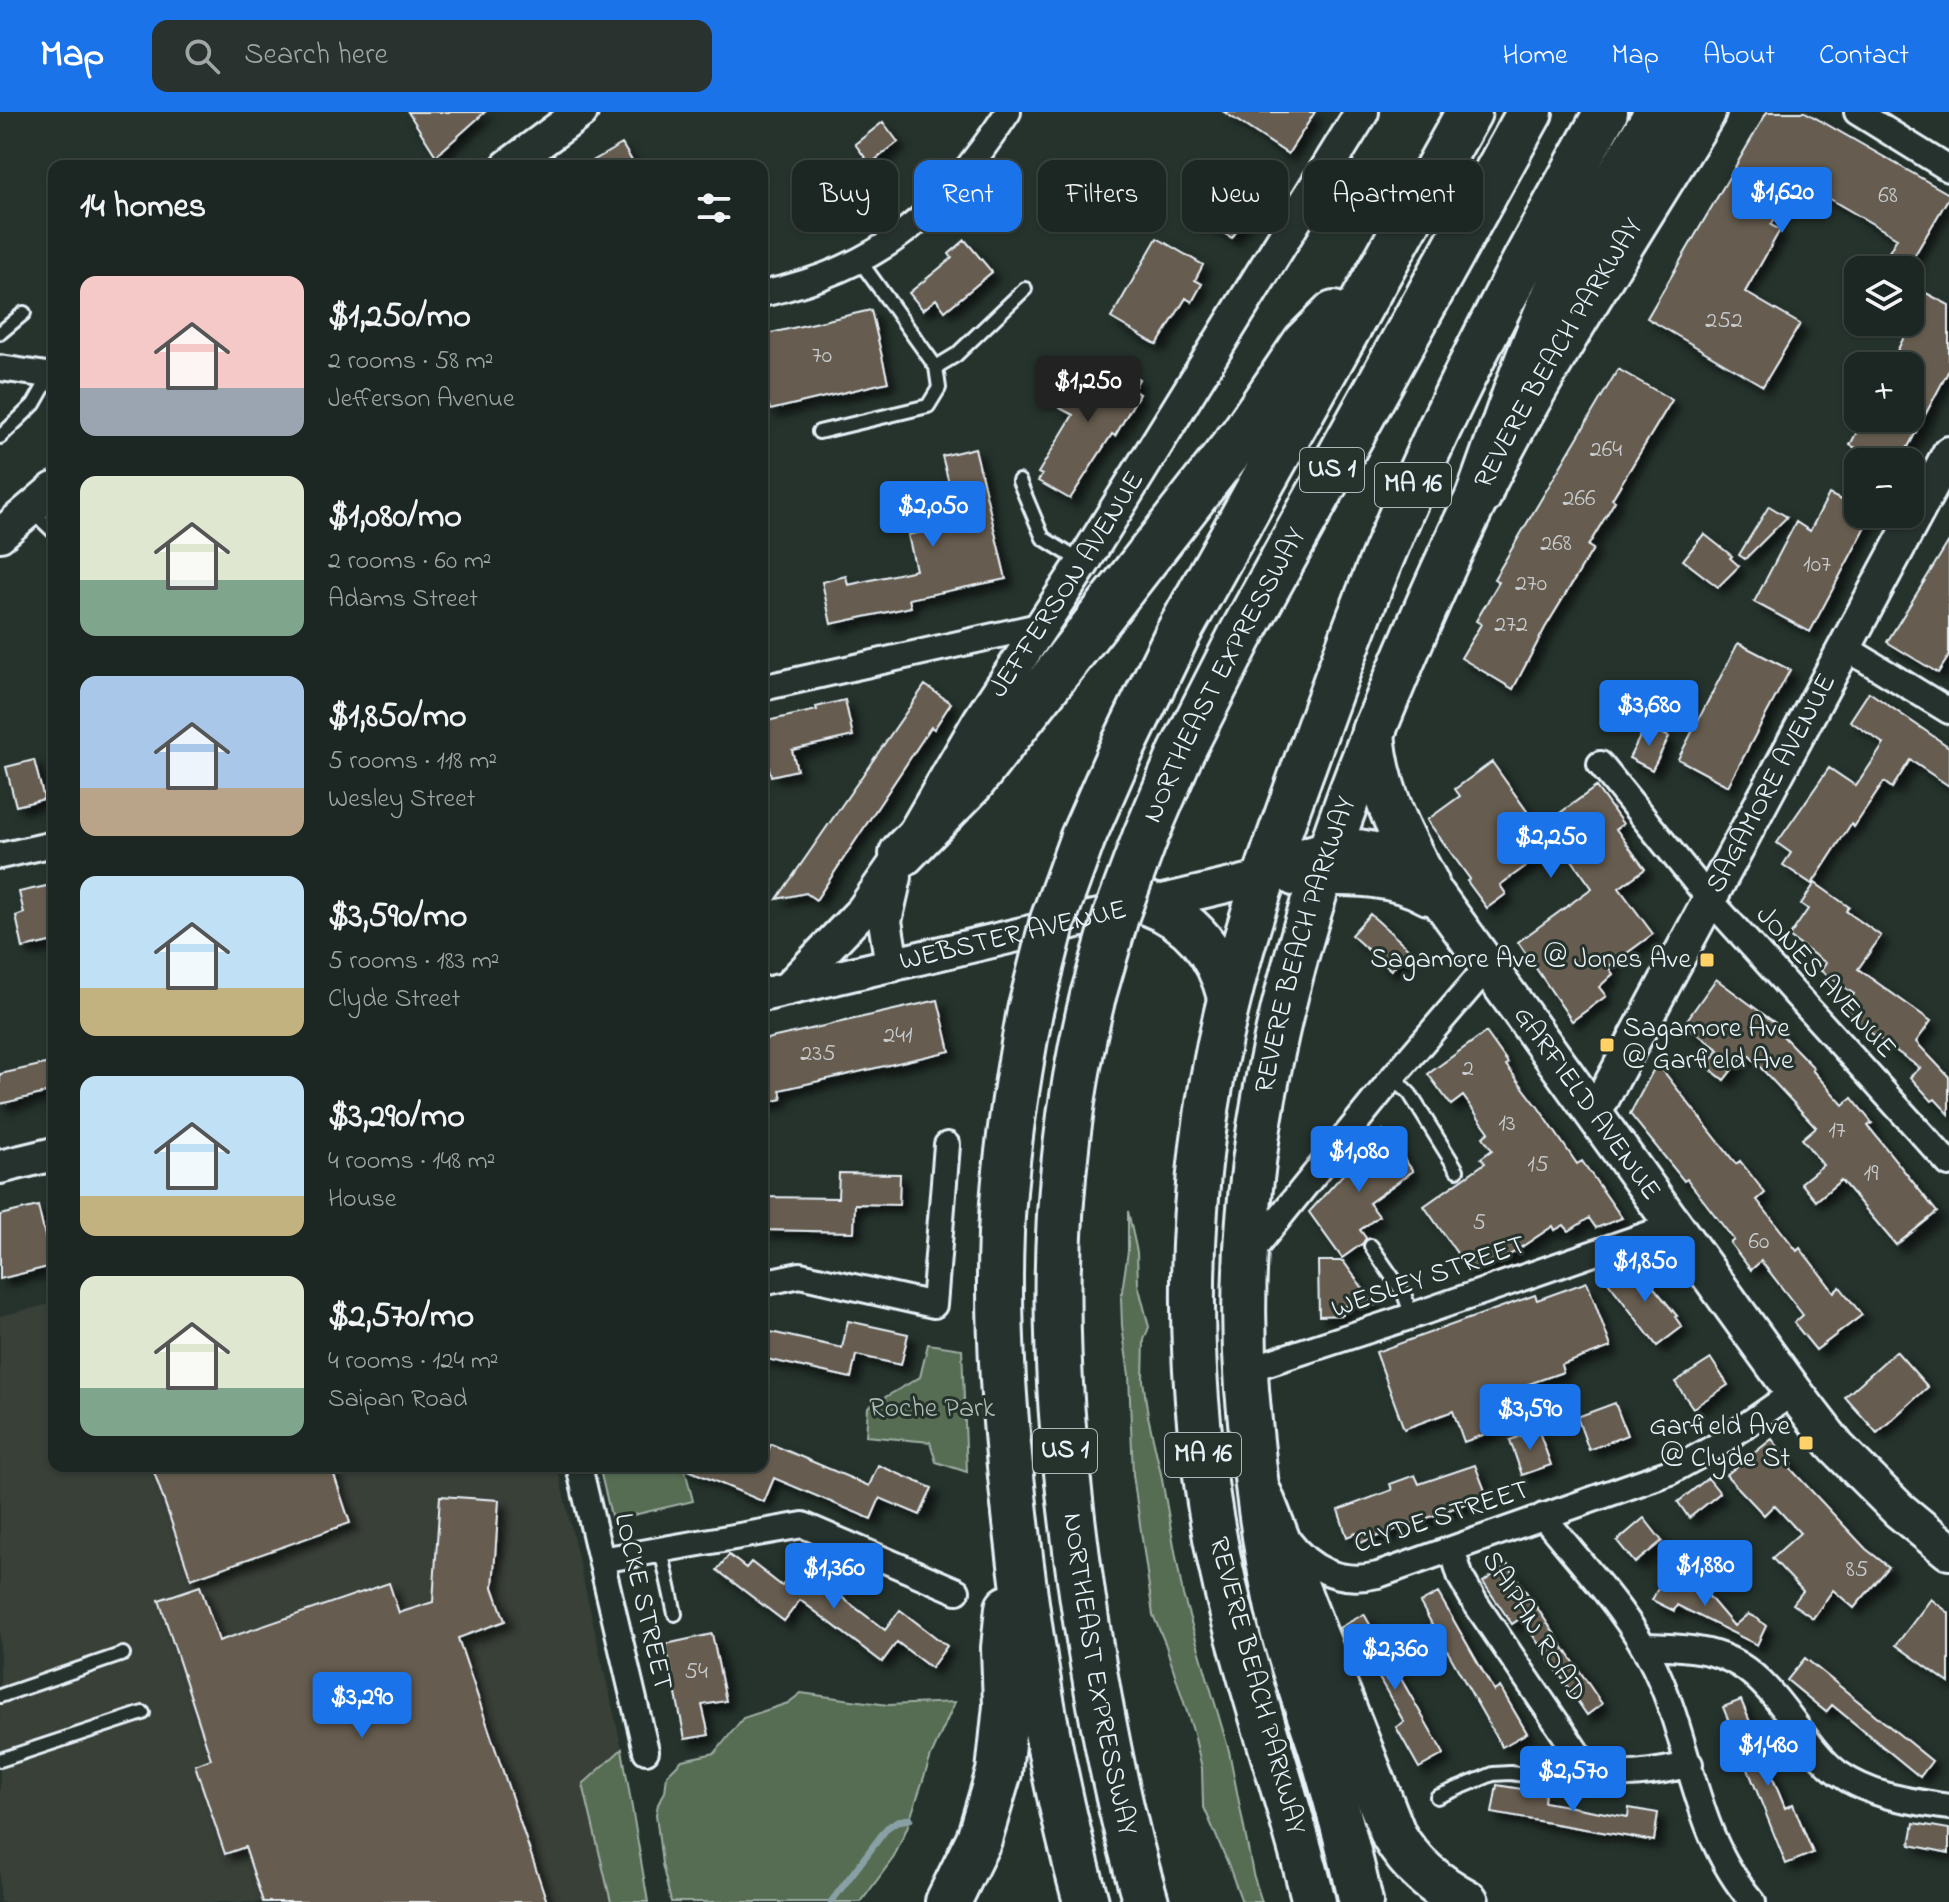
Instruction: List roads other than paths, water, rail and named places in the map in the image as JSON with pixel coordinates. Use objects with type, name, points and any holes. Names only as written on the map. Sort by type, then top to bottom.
[{"type":"highway","name":"NORTHEAST EXPRESSWAY","points":[[1086,1902],[1052,1756],[1031,1634],[1016,1522],[1002,1368],[1001,1234],[1008,1143],[1030,1011],[1053,920],[1083,837],[1177,635],[1469,112]]},
{"type":"highway","name":"NORTHEAST EXPRESSWAY","points":[[1146,1902],[1115,1787],[1091,1652],[1067,1476],[1058,1359],[1057,1257],[1062,1168],[1074,1081],[1093,996],[1117,913],[1181,753],[1240,637],[1530,112]]},
{"type":"highway","name":"REVERE BEACH PARKWAY","points":[[1314,1902],[1285,1791],[1230,1607],[1212,1520],[1200,1432],[1194,1339],[1196,1211],[1212,1079],[1229,997],[1265,877],[1356,621],[1408,496],[1502,301],[1606,112]]},
{"type":"highway","points":[[1479,495],[1526,364],[1558,287],[1658,112]]},
{"type":"highway","name":"REVERE BEACH PARKWAY","points":[[1361,1902],[1336,1804],[1282,1630],[1260,1496],[1246,1370],[1245,1260],[1252,1170],[1264,1091],[1291,977],[1324,863],[1373,730],[1435,587],[1479,495],[1541,381],[1704,112]]},
{"type":"highway","points":[[902,854],[972,782],[1243,434],[1305,343],[1386,261]]},
{"type":"highway","points":[[1373,730],[1376,760],[1388,802],[1436,895]]},
{"type":"highway","points":[[1149,904],[1181,921],[1208,948],[1221,970],[1229,997]]},
{"type":"highway","points":[[1260,1496],[1389,1827],[1415,1866],[1447,1892],[1466,1902]]},
{"type":"highway","points":[[948,1902],[979,1839],[999,1772],[1006,1706],[1004,1648],[1016,1522]]},
{"type":"main road","name":"GARFIELD AVENUE","points":[[1265,877],[1324,863],[1357,848],[1384,853],[1406,864],[1436,895],[1837,1448],[1899,1510],[1949,1551]]},
{"type":"street","points":[[516,160],[581,112]]},
{"type":"street","points":[[768,292],[840,272],[917,223],[952,189],[1008,112]]},
{"type":"street","name":"JEFFERSON AVENUE","points":[[774,992],[863,910],[902,854],[979,721],[1083,563],[1362,112]]},
{"type":"street","points":[[1857,112],[1947,163]]},
{"type":"street","points":[[0,368],[48,375]]},
{"type":"street","name":"SAGAMORE AVENUE","points":[[1594,1115],[1949,453]]},
{"type":"street","points":[[0,535],[42,499]]},
{"type":"street","points":[[768,687],[1043,625]]},
{"type":"street","points":[[1846,648],[1949,711]]},
{"type":"street","name":"JONES AVENUE","points":[[1600,764],[1711,901],[1949,1164]]},
{"type":"street","points":[[0,856],[48,845]]},
{"type":"street","name":"JEFFERSON AVENUE","points":[[892,965],[885,921],[902,854]]},
{"type":"street","name":"WEBSTER AVENUE","points":[[774,992],[1265,877]]},
{"type":"street","points":[[1245,1260],[1393,1077],[1488,966]]},
{"type":"street","points":[[768,1282],[800,1275],[934,1305],[947,1145]]},
{"type":"street","points":[[0,1167],[48,1155]]},
{"type":"street","name":"WESLEY STREET","points":[[1246,1370],[1675,1225]]},
{"type":"street","name":"CLYDE STREET","points":[[1260,1496],[1300,1555],[1319,1569],[1338,1577],[1356,1579],[1378,1575],[1685,1465],[1794,1392]]},
{"type":"street","name":"LOCKE STREET","points":[[580,1472],[646,1751]]},
{"type":"street","points":[[1543,1516],[1644,1646],[1666,1693],[1718,1849],[1753,1902]]},
{"type":"street","points":[[601,1560],[803,1525],[957,1591]]},
{"type":"street","name":"SAIPAN ROAD","points":[[1452,1549],[1461,1578],[1476,1604],[1581,1762]]},
{"type":"street","points":[[1644,1646],[1696,1648],[1735,1661],[1756,1676],[1821,1758],[1848,1779],[1897,1799],[1949,1807]]},
{"type":"street","points":[[1581,1762],[1590,1770],[1609,1773],[1666,1770],[1690,1764]]},
{"type":"lane","points":[[819,432],[928,406],[939,388],[936,367],[860,261]]},
{"type":"lane","points":[[936,367],[956,355],[1025,289]]},
{"type":"lane","points":[[0,333],[24,313]]},
{"type":"lane","points":[[0,437],[34,404],[48,382]]},
{"type":"lane","points":[[1019,481],[1043,538],[1083,563]]},
{"type":"lane","points":[[1393,1077],[1410,1094],[1457,1170]]},
{"type":"lane","points":[[1371,1246],[1404,1294],[1412,1316]]},
{"type":"lane","points":[[661,1550],[675,1614]]},
{"type":"lane","points":[[0,1696],[123,1654]]},
{"type":"lane","points":[[0,1760],[143,1713]]},
{"type":"lane","points":[[1437,1797],[1472,1780],[1499,1773],[1555,1779],[1581,1762]]},
{"type":"waterway","points":[[831,1902],[887,1828],[897,1821],[910,1819]]},
{"type":"place","name":"Sagamore Ave @ Jones Ave","points":[[1707,960]]},
{"type":"place","name":"Sagamore Ave @ Garfield Ave","points":[[1607,1045]]},
{"type":"place","name":"Garfield Ave @ Clyde St","points":[[1806,1443]]},
{"type":"park label","name":"Roche Park","points":[[932,1409]]}]
